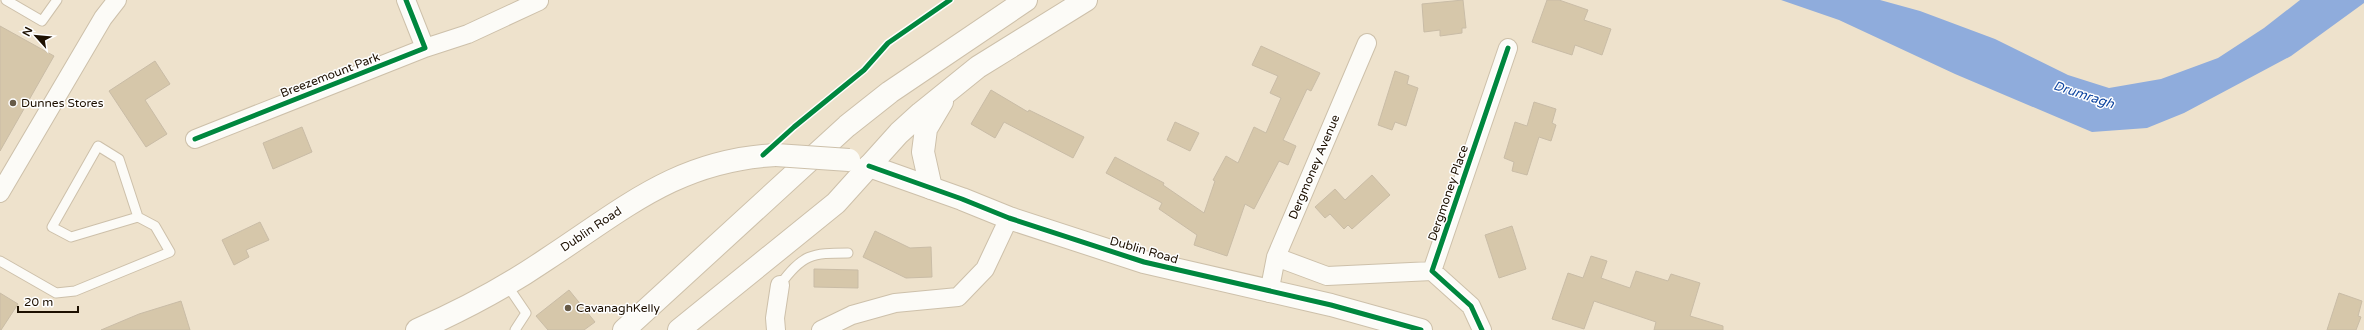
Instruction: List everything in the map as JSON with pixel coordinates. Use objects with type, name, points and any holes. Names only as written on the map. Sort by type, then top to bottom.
[{"type":"main road","points":[[624,330],[847,126],[890,92],[1026,0]]},
{"type":"main road","points":[[680,330],[836,203],[859,163],[899,133],[950,89],[978,67],[1086,0]]},
{"type":"main road","points":[[931,188],[923,152],[926,129],[950,89]]},
{"type":"main road","name":"Dublin Road","points":[[417,330],[458,312],[506,285],[599,222],[661,185],[716,162],[776,155],[859,163],[931,188],[1009,218],[1144,262],[1269,293],[1331,305],[1421,330]]},
{"type":"street","points":[[0,193],[102,18],[117,0]]},
{"type":"street","points":[[406,0],[425,48]]},
{"type":"street","name":"Breezemount Park","points":[[195,139],[425,48],[468,34],[539,1]]},
{"type":"street","name":"Dergmoney Avenue","points":[[1269,293],[1276,257],[1367,43]]},
{"type":"street","name":"Dergmoney Place","points":[[1432,271],[1508,48]]},
{"type":"street","points":[[822,330],[852,315],[895,303],[958,297],[985,269],[1009,218]]},
{"type":"street","points":[[1276,257],[1327,276],[1432,271],[1471,306],[1482,330]]},
{"type":"street","points":[[776,330],[775,318],[780,285]]},
{"type":"lane","points":[[6,0],[42,21],[57,0]]},
{"type":"lane","points":[[0,261],[56,293],[75,291],[170,252],[155,226],[138,217],[118,158],[98,146],[52,227],[71,237],[138,217]]},
{"type":"lane","points":[[780,285],[800,261],[818,253],[848,253]]},
{"type":"lane","points":[[506,285],[526,313],[515,330]]},
{"type":"water","name":"Drumragh","points":[[1781,0],[1880,0],[1920,11],[1995,39],[2068,75],[2109,88],[2161,79],[2218,58],[2264,28],[2300,0],[2364,0],[2364,3],[2291,56],[2184,113],[2147,128],[2092,132],[1955,74],[1839,20]]},
{"type":"building","points":[[1463,0],[1466,28],[1462,28],[1462,33],[1440,36],[1440,30],[1424,32],[1422,4]]},
{"type":"building","points":[[1547,0],[1559,0],[1588,10],[1584,20],[1611,29],[1602,55],[1575,45],[1572,55],[1532,42]]},
{"type":"building","name":"Dunnes Stores","points":[[0,26],[54,56],[0,151]]},
{"type":"building","points":[[1261,46],[1320,73],[1311,91],[1307,89],[1283,140],[1296,146],[1288,165],[1279,161],[1254,209],[1245,204],[1227,256],[1194,245],[1197,235],[1159,209],[1162,203],[1106,173],[1115,157],[1164,183],[1163,185],[1204,213],[1215,181],[1213,180],[1226,156],[1238,163],[1254,127],[1266,133],[1281,98],[1270,93],[1278,76],[1252,65]]},
{"type":"building","points":[[155,61],[170,84],[145,100],[167,134],[146,147],[109,91]]},
{"type":"building","points":[[1395,71],[1409,76],[1407,84],[1418,88],[1406,126],[1395,122],[1392,130],[1378,125]]},
{"type":"building","points":[[991,90],[1028,112],[1029,110],[1084,137],[1073,158],[1004,122],[995,138],[971,124]]},
{"type":"building","points":[[1534,102],[1556,109],[1552,123],[1556,125],[1551,141],[1539,137],[1527,175],[1512,171],[1514,162],[1504,158],[1515,122],[1527,126]]},
{"type":"building","points":[[1175,122],[1199,133],[1190,151],[1167,140]]},
{"type":"building","points":[[302,127],[312,152],[273,169],[263,143]]},
{"type":"building","points":[[1372,175],[1390,195],[1352,229],[1348,225],[1344,229],[1330,214],[1325,218],[1315,207],[1335,189],[1345,200]]},
{"type":"building","points":[[260,222],[269,240],[246,250],[249,257],[234,265],[222,240]]},
{"type":"building","points":[[1512,226],[1526,269],[1499,278],[1485,235]]},
{"type":"building","points":[[875,231],[910,248],[931,247],[932,277],[906,278],[863,257]]},
{"type":"building","points":[[1591,256],[1607,261],[1601,278],[1630,288],[1636,271],[1668,281],[1671,274],[1700,283],[1690,316],[1723,326],[1723,330],[1654,330],[1656,322],[1594,301],[1584,329],[1552,319],[1568,273],[1583,278]]},
{"type":"building","points":[[814,269],[858,270],[858,288],[814,287]]},
{"type":"building","name":"CavanaghKelly","points":[[569,290],[595,322],[584,330],[548,330],[536,316]]},
{"type":"building","points":[[0,293],[18,304],[1,330],[0,330]]},
{"type":"building","points":[[2339,293],[2362,301],[2358,316],[2361,317],[2356,330],[2327,330]]},
{"type":"building","points":[[181,301],[190,330],[101,330],[139,314]]},
{"type":"cycle path","points":[[195,139],[425,48],[406,0]]},
{"type":"cycle path","points":[[763,155],[794,127],[864,70],[888,43],[950,0]]},
{"type":"cycle path","points":[[1482,330],[1471,306],[1432,271],[1508,48]]},
{"type":"cycle path","points":[[869,166],[962,199],[1009,218],[1144,262],[1331,305],[1421,330]]},
{"type":"place","name":"Dunnes Stores","points":[[13,103]]},
{"type":"place","name":"CavanaghKelly","points":[[568,308]]}]
